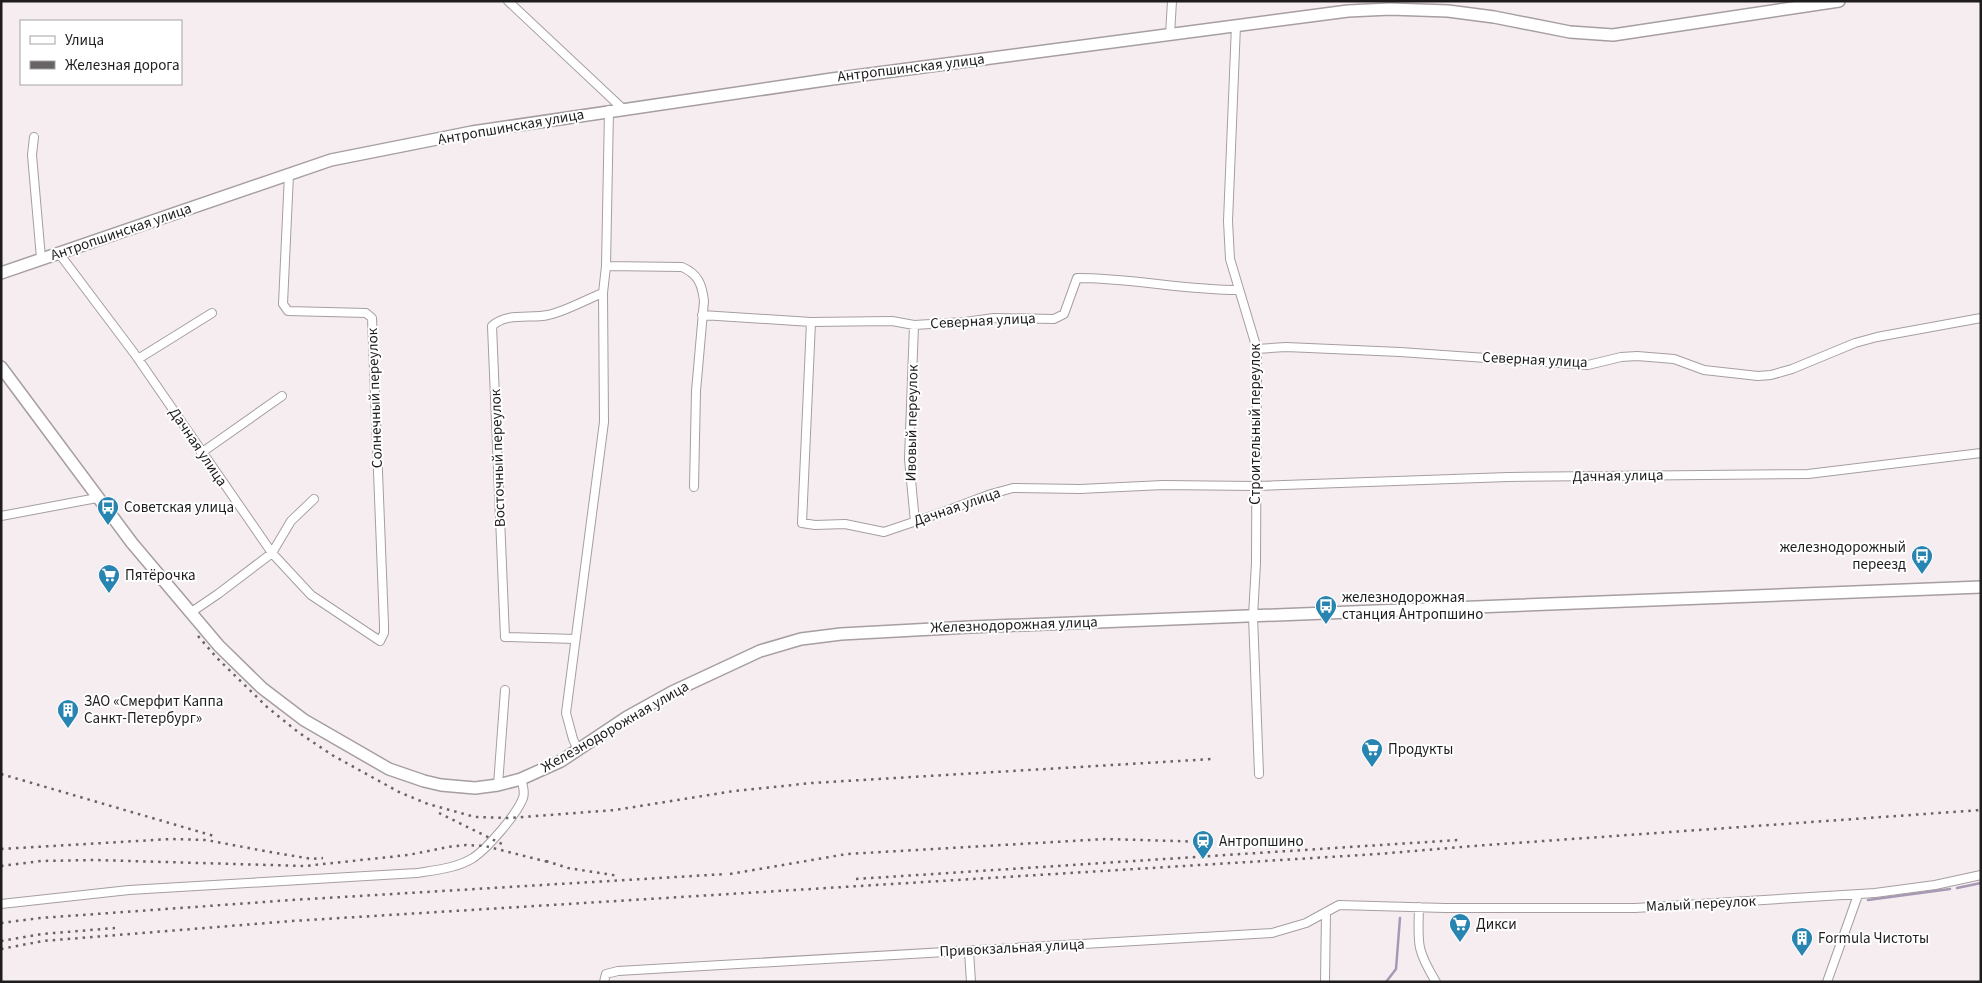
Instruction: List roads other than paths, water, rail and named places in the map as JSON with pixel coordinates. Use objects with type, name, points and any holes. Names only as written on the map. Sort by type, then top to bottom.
[{"type":"street","points":[[508,1],[622,109]]},
{"type":"street","points":[[1170,35],[1172,1]]},
{"type":"street","name":"Антропшинская улица","points":[[1,273],[331,160],[472,132],[609,110],[1348,11],[1390,9],[1448,11],[1494,17],[1570,32],[1613,35],[1839,1]]},
{"type":"street","name":"Строительный переулок","points":[[1236,25],[1228,221],[1230,259],[1249,317],[1257,349],[1256,563],[1253,616],[1259,774]]},
{"type":"street","points":[[578,750],[566,713],[604,422],[602,293],[606,266],[609,110]]},
{"type":"street","points":[[34,137],[32,156],[41,258]]},
{"type":"street","name":"Солнечный переулок","points":[[289,174],[284,304],[288,311],[366,313],[372,318],[384,624],[384,633],[380,641]]},
{"type":"street","name":"Дачная улица","points":[[58,252],[138,359],[272,553],[311,595],[380,641]]},
{"type":"street","points":[[606,266],[682,267],[691,271],[697,277],[702,287],[704,301],[696,391],[694,487]]},
{"type":"street","name":"Северная улица","points":[[702,315],[812,322],[892,321],[914,325],[994,318],[1054,318],[1064,314],[1077,278],[1104,278],[1212,290],[1239,290]]},
{"type":"street","name":"Восточный переулок","points":[[575,640],[505,637],[492,326],[499,320],[511,317],[549,315],[602,293]]},
{"type":"street","points":[[138,359],[212,313]]},
{"type":"street","name":"Северная улица","points":[[1257,349],[1286,347],[1391,352],[1588,365],[1621,357],[1638,356],[1674,359],[1704,370],[1758,376],[1771,375],[1792,369],[1855,343],[1877,337],[1981,318]]},
{"type":"street","name":"Дачная улица","points":[[812,322],[802,523],[815,525],[845,524],[884,532],[1013,488],[1080,490],[1114,486],[1255,486],[1508,477],[1808,474],[1981,453]]},
{"type":"street","name":"Ивовый переулок","points":[[914,325],[909,459],[915,522]]},
{"type":"street","name":"Железнодорожная улица","points":[[1,366],[161,580],[219,646],[262,688],[286,708],[343,744],[390,769],[424,781],[460,787],[498,785],[521,779],[548,767],[578,750],[627,717],[672,692],[760,650],[801,639],[841,634],[893,631],[1981,587]]},
{"type":"street","points":[[201,452],[282,396]]},
{"type":"street","points":[[1,516],[98,498]]},
{"type":"street","points":[[190,613],[245,575],[272,553],[291,521],[314,499]]},
{"type":"street","points":[[498,785],[505,690]]},
{"type":"street","points":[[1,904],[129,890],[409,874],[438,870],[473,858],[491,840],[520,804],[524,796],[521,779]]},
{"type":"street","name":"Малый переулок","points":[[1419,907],[1635,908],[1858,895],[1935,885],[1981,875]]},
{"type":"street","points":[[1827,982],[1858,895]]},
{"type":"street","name":"Привокзальная улица","points":[[604,982],[606,974],[618,971],[1272,933],[1306,923],[1339,904],[1419,907]]},
{"type":"street","points":[[1419,907],[1418,944],[1420,954],[1436,982]]},
{"type":"street","points":[[1325,982],[1326,912]]},
{"type":"street","points":[[969,951],[971,982]]},
{"type":"waterway","points":[[1957,888],[1981,883]]},
{"type":"waterway","points":[[1868,900],[1950,889]]},
{"type":"waterway","points":[[1386,982],[1396,969],[1400,918]]},
{"type":"railway","points":[[198,636],[217,658],[267,707],[298,732],[332,755],[399,792],[428,804],[475,817],[510,818],[615,810],[734,791],[812,783],[1212,759]]},
{"type":"railway","points":[[1,774],[214,836]]},
{"type":"railway","points":[[1,949],[43,941],[292,921],[1378,854],[1981,810]]},
{"type":"railway","points":[[439,813],[506,846]]},
{"type":"railway","points":[[1,849],[171,839],[206,840],[312,859],[323,858]]},
{"type":"railway","points":[[730,874],[847,854],[1106,839],[1209,842]]},
{"type":"railway","points":[[856,879],[1458,840]]},
{"type":"railway","points":[[1,866],[41,861],[94,860],[305,866],[408,855],[466,845],[485,846],[552,863]]},
{"type":"railway","points":[[546,861],[568,868],[619,876]]},
{"type":"railway","points":[[1,923],[40,918],[292,900],[726,874]]},
{"type":"railway","points":[[1,941],[42,934],[115,928]]},
{"type":"place","name":"Советская улица","points":[[108,526]]},
{"type":"place","name":"железнодорожный переезд","points":[[1922,575]]},
{"type":"place","name":"Пятёрочка","points":[[109,594]]},
{"type":"place","name":"железнодорожная станция Антропшино","points":[[1326,625]]},
{"type":"place","name":"ЗАО «Смерфит Каппа Санкт-Петербург»","points":[[68,729]]},
{"type":"place","name":"Продукты","points":[[1372,768]]},
{"type":"place","name":"Антропшино","points":[[1203,860]]},
{"type":"place","name":"Дикси","points":[[1460,943]]},
{"type":"place","name":"Formula Чистоты","points":[[1802,957]]}]
